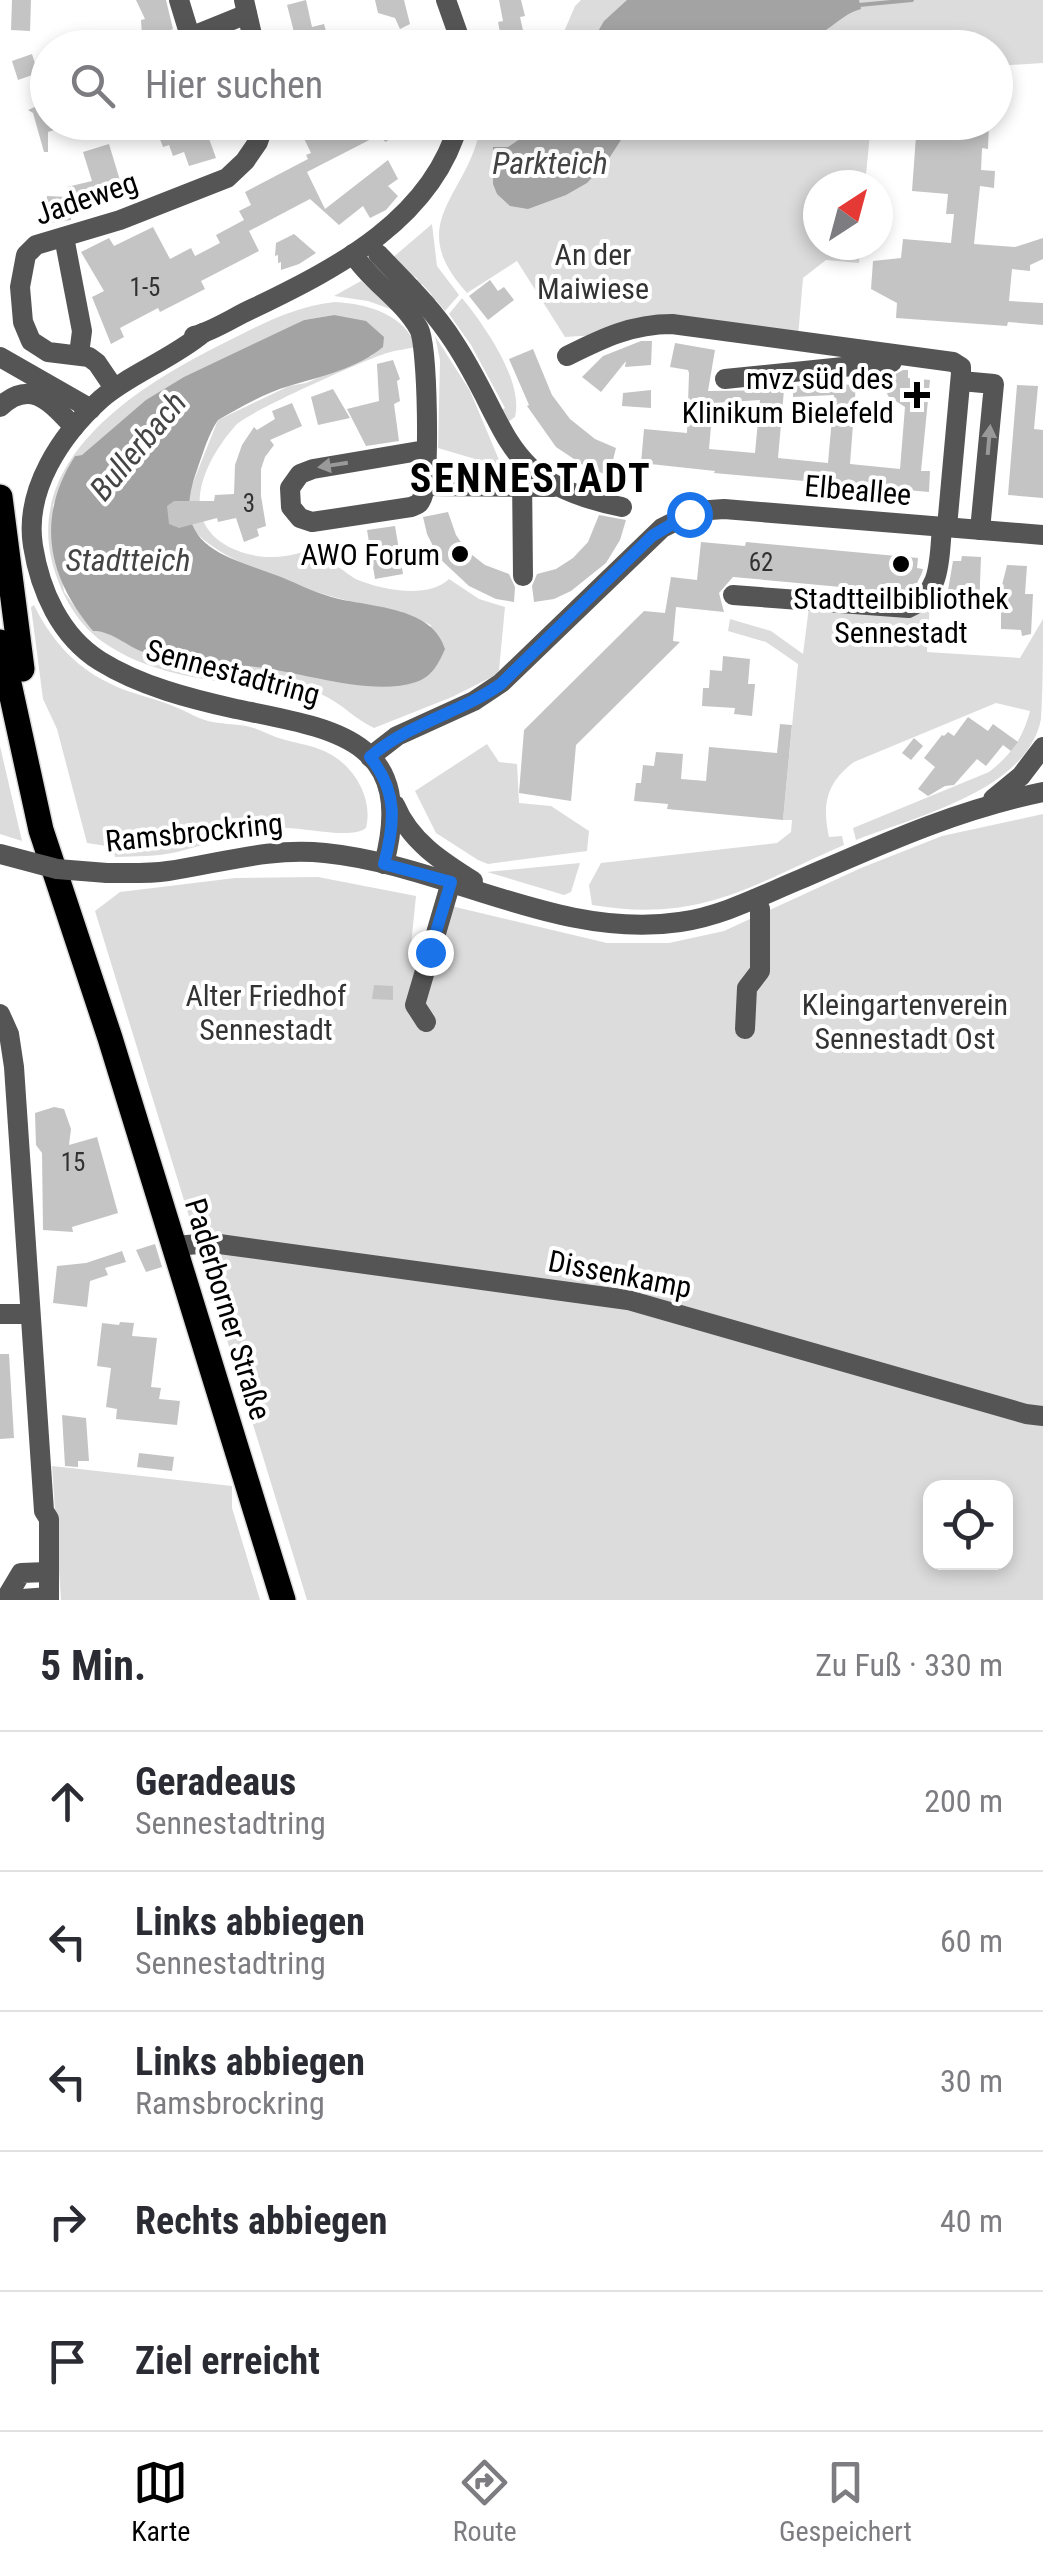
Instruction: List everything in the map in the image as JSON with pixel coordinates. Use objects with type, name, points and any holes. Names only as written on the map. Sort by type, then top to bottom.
[{"type":"main road","name":"Paderborner Straße","points":[[0,497],[14,622],[31,722],[56,837],[110,1038]]},
{"type":"main road","name":"Paderborner Straße","points":[[0,642],[41,830],[110,1038],[284,1600]]},
{"type":"street","points":[[179,0],[188,30]]},
{"type":"street","points":[[446,0],[455,30]]},
{"type":"street","points":[[202,30],[246,7]]},
{"type":"street","name":"Jadeweg","points":[[114,388],[97,362],[79,354],[40,348],[31,341],[23,322],[20,287],[26,256],[36,245],[120,220],[226,178],[245,161],[259,140]]},
{"type":"street","name":"Sennestadtring","points":[[364,258],[433,181],[453,140]]},
{"type":"street","name":"Sennestadtring","points":[[391,794],[384,775],[370,757],[354,742],[320,726],[148,684],[98,660],[49,604],[37,570],[32,535],[35,502],[55,453],[74,427],[131,369],[178,341],[203,334],[364,258],[417,218],[443,188],[465,140]]},
{"type":"street","points":[[64,237],[82,330],[79,354]]},
{"type":"street","points":[[364,258],[453,340],[522,462],[556,487],[588,500],[622,507]]},
{"type":"street","points":[[396,287],[424,342],[425,450],[422,500],[411,507],[316,522],[300,518],[289,502],[292,484],[306,471],[425,450]]},
{"type":"street","points":[[567,356],[623,329],[672,324],[953,362],[961,368],[937,580],[925,598],[908,608],[733,595]]},
{"type":"street","points":[[725,379],[897,362],[905,355]]},
{"type":"street","points":[[0,358],[91,409]]},
{"type":"street","points":[[961,380],[994,384],[980,530]]},
{"type":"street","points":[[0,407],[12,396],[33,394],[54,406],[74,427]]},
{"type":"street","points":[[522,462],[523,576]]},
{"type":"street","points":[[424,486],[556,487]]},
{"type":"street","name":"Elbeallee","points":[[370,757],[397,736],[474,701],[501,684],[652,536],[689,514],[714,508],[1043,536]]},
{"type":"street","name":"Ramsbrockring","points":[[986,804],[1021,776],[1043,747]]},
{"type":"street","points":[[1021,776],[1030,782],[1043,781]]},
{"type":"street","name":"Ramsbrockring","points":[[0,854],[56,869],[108,873],[166,871],[270,852],[324,853],[384,864],[574,918],[654,924],[706,917],[986,804],[1043,792]]},
{"type":"street","points":[[384,864],[392,833],[391,794]]},
{"type":"street","name":"Ramsbrockring","points":[[391,794],[408,828],[431,853],[474,882],[510,899]]},
{"type":"street","points":[[415,1012],[451,882]]},
{"type":"street","points":[[744,1028],[747,988],[760,971],[760,909],[754,899]]},
{"type":"street","points":[[0,1014],[7,1027],[7,1068],[51,1562],[47,1572],[49,1598],[7,1600]]},
{"type":"street","name":"Dissenkamp","points":[[174,1246],[212,1244],[628,1300],[1043,1416]]},
{"type":"street","points":[[0,1314],[30,1314]]},
{"type":"street","points":[[7,1600],[22,1573],[47,1572]]},
{"type":"green space","points":[[581,0],[1043,0],[1043,63],[1013,65],[1013,30],[565,30]]},
{"type":"green space","name":"An der Maiwiese","points":[[477,140],[869,140],[866,170],[803,170],[803,260],[826,260],[803,278],[798,337],[726,327],[565,337],[517,261],[467,293],[448,268],[440,246],[440,226]]},
{"type":"green space","points":[[432,224],[437,266],[459,295],[445,311],[436,300],[432,302],[432,295],[422,284],[414,283],[418,279],[390,260]]},
{"type":"green space","points":[[361,281],[393,310],[334,296]]},
{"type":"green space","points":[[462,298],[491,338],[514,387],[515,417],[505,424],[500,411],[505,408],[471,345],[449,314]]},
{"type":"green space","points":[[335,302],[372,308],[394,319],[417,347],[355,365],[245,418],[213,457],[200,492],[200,509],[205,525],[217,539],[244,553],[269,557],[303,552],[358,580],[392,589],[430,589],[449,579],[479,599],[505,607],[496,675],[374,728],[317,693],[227,683],[162,670],[103,642],[80,621],[69,603],[56,575],[48,534],[53,497],[69,463],[92,432],[122,405],[222,344],[277,318]],"holes":[[[334,315],[373,355],[306,383],[289,386],[218,420],[188,495],[193,529],[223,553],[265,574],[402,613],[432,626],[254,667],[165,658],[142,652],[109,633],[93,631],[64,592],[53,505],[75,456],[304,320]]]},
{"type":"green space","points":[[435,336],[470,391],[502,467],[438,448],[440,360]]},
{"type":"green space","points":[[930,602],[927,652],[1020,658],[1043,619],[1041,719],[1031,744],[1015,765],[966,798],[856,840],[853,828],[989,772],[1004,759],[1020,738],[1030,711],[996,703],[854,762],[845,770],[832,787],[826,805],[829,837],[842,836],[844,845],[751,887],[694,905],[630,909],[592,905],[589,885],[601,863],[777,843],[791,832],[792,820],[783,820],[798,664],[766,642],[728,631],[730,619],[771,631],[803,654],[809,607]]},
{"type":"green space","points":[[34,605],[64,650],[107,682],[204,720],[251,727],[331,754],[358,781],[367,804],[366,828],[350,833],[269,829],[146,856],[115,857],[113,847],[87,843],[57,729],[43,699],[31,607]]},
{"type":"green space","points":[[487,744],[499,762],[517,764],[519,803],[551,806],[589,831],[587,851],[488,864],[436,833],[415,791]]},
{"type":"green space","points":[[0,746],[22,841],[0,834]]},
{"type":"green space","points":[[1043,814],[1043,1600],[307,1600],[95,911],[120,892],[235,878],[318,877],[416,896],[411,945],[434,953],[451,906],[607,943],[669,943],[724,931],[861,868],[942,836]]},
{"type":"green space","points":[[580,863],[571,892],[564,895],[487,872]]},
{"type":"green space","points":[[52,1466],[232,1486],[232,1508],[260,1600],[61,1600]]},
{"type":"water","points":[[627,0],[859,0],[861,9],[827,30],[599,30]]},
{"type":"water","name":"Parkteich","points":[[518,140],[621,140],[587,183],[528,209],[510,206],[493,184],[493,147],[508,147]]},
{"type":"water","name":"Stadtteich","points":[[334,315],[366,321],[384,337],[383,347],[350,366],[271,392],[218,420],[197,470],[190,496],[190,516],[206,544],[221,554],[324,595],[401,612],[428,625],[445,649],[434,669],[422,680],[398,686],[358,685],[256,667],[162,657],[93,631],[66,590],[52,547],[55,502],[75,456],[82,455],[146,400],[184,377],[304,320]]},
{"type":"building","points":[[12,0],[31,0],[30,31],[11,30]]},
{"type":"building","points":[[136,0],[166,0],[173,29],[142,30],[141,20],[145,19]]},
{"type":"building","points":[[306,0],[312,27],[324,24],[326,30],[293,30],[287,5]]},
{"type":"building","points":[[375,0],[404,0],[410,24],[400,29],[395,18],[378,13]]},
{"type":"building","points":[[499,0],[521,0],[523,30],[500,30],[498,22],[503,21]]},
{"type":"building","points":[[30,55],[30,76],[18,80],[12,61]]},
{"type":"building","points":[[41,140],[48,140],[48,152],[44,152]]},
{"type":"building","points":[[160,140],[210,140],[216,158],[189,166],[184,152],[173,156],[169,145],[163,147]]},
{"type":"building","points":[[305,140],[369,140],[307,172],[325,209],[388,160],[398,179],[388,186],[398,196],[386,210],[370,218],[363,206],[339,225],[310,199],[249,231],[259,251],[201,281],[205,289],[120,328],[124,337],[111,344],[92,297],[104,291],[81,252],[109,238],[114,246],[153,227],[170,259],[191,248],[195,256],[220,243],[216,235],[244,220],[239,211],[251,205],[245,192],[308,159],[306,155],[311,153]]},
{"type":"building","points":[[916,140],[988,140],[988,149],[982,148],[981,170],[995,171],[994,188],[980,186],[974,244],[1015,247],[1043,238],[1043,259],[1030,265],[1030,271],[1012,269],[1009,301],[1043,303],[1043,325],[896,318],[897,303],[871,289],[873,261],[901,258],[903,239],[951,243],[954,214],[946,214],[948,194],[912,191]]},
{"type":"building","points":[[109,144],[125,197],[71,210],[71,220],[42,224],[42,206],[46,206],[47,196],[69,197],[67,187],[92,181],[83,152]]},
{"type":"building","points":[[294,234],[316,253],[281,270],[278,255],[275,256],[276,243]]},
{"type":"building","points":[[490,280],[498,291],[504,287],[514,300],[488,320],[469,296]]},
{"type":"building","points":[[641,341],[652,341],[651,365],[625,367],[626,361],[601,392],[582,377],[603,356]]},
{"type":"building","points":[[675,343],[715,350],[708,391],[784,390],[778,458],[828,463],[834,395],[793,397],[793,386],[856,385],[850,464],[900,469],[905,407],[888,396],[882,377],[908,370],[908,378],[930,380],[921,471],[930,471],[929,492],[641,463],[644,429],[687,433],[689,373],[670,367]],"holes":[[[760,400],[755,453],[709,449],[713,403]]]},
{"type":"building","points":[[533,349],[552,395],[570,419],[595,439],[616,448],[609,476],[556,447],[527,406],[509,359]]},
{"type":"building","points":[[393,360],[400,379],[400,401],[394,404],[399,441],[366,446],[347,409],[379,401],[377,364]]},
{"type":"building","points":[[1017,385],[1038,386],[1034,429],[1043,430],[1043,498],[1008,495]]},
{"type":"building","points":[[333,389],[350,418],[318,425],[311,397]]},
{"type":"building","points":[[651,390],[651,408],[622,406],[623,393]]},
{"type":"building","points":[[292,403],[302,426],[270,440],[274,445],[261,469],[266,526],[257,529],[259,536],[244,542],[236,518],[218,522],[217,518],[179,528],[169,524],[167,506],[174,501],[214,501],[215,495],[234,494],[235,465],[242,445],[254,427],[257,430],[275,419],[272,411]]},
{"type":"building","points":[[448,512],[467,551],[485,565],[509,574],[515,587],[514,602],[496,599],[469,586],[439,558],[423,517]]},
{"type":"building","points":[[599,515],[626,520],[606,563],[571,591],[534,602],[532,586],[537,574],[556,569],[573,558],[588,542]]},
{"type":"building","points":[[395,526],[403,574],[375,579],[367,530]]},
{"type":"building","points":[[701,542],[745,546],[746,542],[918,558],[917,568],[923,569],[916,585],[906,593],[733,577],[719,593],[724,612],[676,607],[673,641],[680,642],[576,745],[571,801],[519,793],[524,730],[644,611],[665,613],[671,577],[697,580]]},
{"type":"building","points":[[962,556],[981,557],[979,609],[945,608],[953,561],[961,561]]},
{"type":"building","points":[[1007,565],[1027,566],[1025,594],[1033,594],[1031,634],[1022,636],[1021,630],[1001,629],[1001,589]]},
{"type":"building","points":[[723,656],[750,659],[748,684],[755,684],[752,716],[734,714],[735,708],[702,706],[710,670],[722,671]]},
{"type":"building","points":[[968,717],[988,731],[993,724],[1018,742],[1011,751],[1003,745],[986,766],[977,759],[954,785],[928,796],[918,789],[935,767],[924,758],[942,735],[948,732],[954,736]]},
{"type":"building","points":[[780,724],[792,725],[783,820],[667,809],[668,804],[634,801],[643,765],[654,766],[656,752],[683,754],[681,779],[706,781],[709,747],[777,753]]},
{"type":"building","points":[[914,738],[923,746],[911,760],[902,753]]},
{"type":"building","points":[[374,985],[393,986],[393,1000],[372,999]]},
{"type":"building","points":[[54,1107],[64,1109],[71,1129],[69,1145],[97,1137],[118,1213],[72,1227],[73,1232],[43,1230],[42,1153],[36,1145],[35,1113]]},
{"type":"building","points":[[155,1244],[162,1267],[146,1272],[136,1250]]},
{"type":"building","points":[[122,1251],[126,1262],[105,1268],[108,1275],[90,1281],[87,1307],[53,1303],[57,1266],[86,1263]]},
{"type":"building","points":[[102,1323],[134,1323],[132,1336],[157,1338],[151,1387],[161,1388],[159,1399],[180,1401],[177,1425],[116,1419],[117,1409],[106,1407],[111,1368],[97,1366]]},
{"type":"building","points":[[0,1354],[9,1354],[14,1438],[0,1439]]},
{"type":"building","points":[[62,1415],[86,1418],[89,1461],[78,1461],[78,1467],[65,1466]]},
{"type":"building","points":[[139,1453],[174,1457],[172,1471],[137,1467]]},
{"type":"waterway","name":"Bullerbach","points":[[859,5],[912,0]]},
{"type":"place","name":"mvz süd des Klinikum Bielefeld","points":[[917,395]]},
{"type":"place","name":"AWO Forum","points":[[460,554]]},
{"type":"place","name":"Stadtteilbibliothek Sennestadt","points":[[901,564]]},
{"type":"district","name":"SENNESTADT","points":[[531,478]]},
{"type":"route","points":[[430,952],[451,882],[384,864],[394,808],[386,782],[370,757],[397,736],[474,701],[501,684],[652,536],[689,514]]},
{"type":"park label","name":"Alter Friedhof Sennestadt","points":[[266,1012]]},
{"type":"park label","name":"Kleingartenverein Sennestadt Ost","points":[[905,1021]]}]
